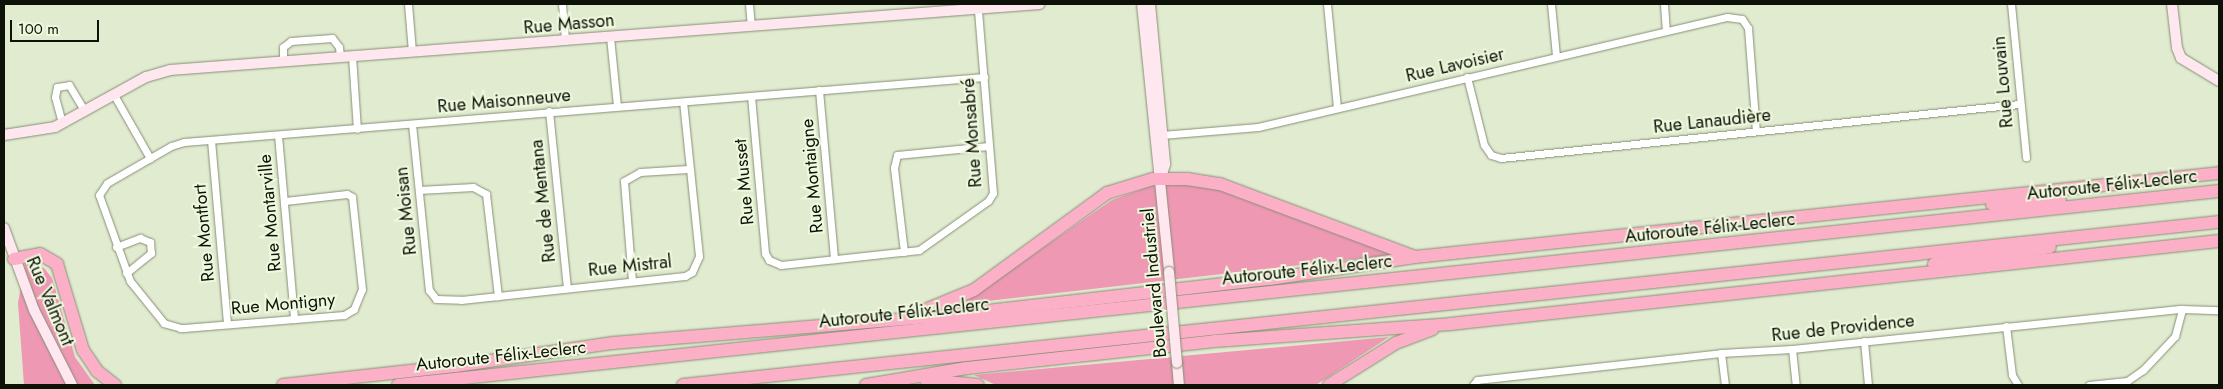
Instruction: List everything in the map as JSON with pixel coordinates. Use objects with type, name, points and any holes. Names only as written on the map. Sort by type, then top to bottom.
[{"type":"highway","points":[[2164,177],[2219,167]]},
{"type":"highway","points":[[283,385],[455,366],[599,344],[888,320],[1261,280],[1415,257],[2164,177],[2219,174]]},
{"type":"highway","points":[[888,320],[962,296],[1107,192],[1124,185],[1161,178],[1220,184],[1415,257]]},
{"type":"highway","name":"Autoroute Félix-Leclerc","points":[[398,385],[2219,191]]},
{"type":"highway","points":[[1857,210],[1934,209],[2202,193]]},
{"type":"highway","points":[[683,385],[2219,222]]},
{"type":"highway","points":[[1821,284],[2142,230]]},
{"type":"highway","points":[[866,385],[967,368],[1254,337],[1450,324],[2218,242]]},
{"type":"highway","points":[[14,259],[40,254],[57,264],[83,350],[97,371],[115,385]]},
{"type":"highway","points":[[1329,385],[1402,340],[1450,324]]},
{"type":"highway","points":[[453,379],[686,338]]},
{"type":"highway","points":[[901,380],[949,380],[978,385]]},
{"type":"street","points":[[408,4],[412,52]]},
{"type":"street","points":[[562,4],[565,41]]},
{"type":"street","points":[[750,4],[751,26]]},
{"type":"street","name":"Rue Masson","points":[[4,135],[47,129],[62,123],[84,110],[164,71],[1040,4]]},
{"type":"street","name":"Boulevard Industriel","points":[[1142,4],[1156,165],[1161,178],[1179,385]]},
{"type":"street","name":"Boulevard Industriel","points":[[1150,4],[1164,164],[1161,178]]},
{"type":"street","points":[[1328,4],[1337,108]]},
{"type":"street","points":[[1551,4],[1556,56]]},
{"type":"street","points":[[1664,4],[1666,30]]},
{"type":"street","name":"Rue Louvain","points":[[2011,4],[2019,104],[2026,157]]},
{"type":"street","points":[[2172,4],[2179,55],[2191,66],[2219,81]]},
{"type":"street","name":"Rue Monsabré","points":[[772,262],[781,265],[904,252],[923,248],[991,197],[989,146],[978,9]]},
{"type":"street","name":"Rue Lavoisier","points":[[1162,135],[1258,127],[1727,17],[1742,18],[1748,28],[1756,131]]},
{"type":"street","points":[[610,37],[617,106]]},
{"type":"street","points":[[283,61],[283,47],[291,41],[332,38],[337,41],[340,57]]},
{"type":"street","points":[[352,56],[356,129]]},
{"type":"street","name":"Rue Lanaudière","points":[[1467,77],[1484,146],[1496,158],[2019,104]]},
{"type":"street","name":"Rue Maisonneuve","points":[[181,328],[171,327],[156,315],[126,273],[101,202],[101,190],[150,158],[177,144],[549,111],[984,78]]},
{"type":"street","points":[[62,123],[55,97],[57,87],[69,86],[84,110]]},
{"type":"street","name":"Rue Montaigne","points":[[818,90],[834,259]]},
{"type":"street","points":[[114,95],[150,158]]},
{"type":"street","name":"Rue Musset","points":[[751,96],[765,253],[772,262]]},
{"type":"street","name":"Rue Mistral","points":[[432,295],[443,301],[685,276],[694,269],[698,256],[688,169],[683,102]]},
{"type":"street","name":"Rue de Mentana","points":[[549,111],[567,288]]},
{"type":"street","name":"Rue Moisan","points":[[412,124],[432,295]]},
{"type":"street","name":"Rue Montarville","points":[[278,135],[294,319]]},
{"type":"street","name":"Rue Montfort","points":[[211,140],[227,324]]},
{"type":"street","points":[[904,252],[894,168],[897,155],[989,146]]},
{"type":"street","points":[[632,282],[624,181],[640,172],[688,169]]},
{"type":"street","points":[[419,190],[473,186],[486,194],[498,296]]},
{"type":"street","name":"Rue Montigny","points":[[181,328],[344,315],[354,309],[362,289],[352,197],[347,194],[285,202]]},
{"type":"street","name":"Rue Valmont","points":[[4,228],[14,259],[41,326],[72,385]]},
{"type":"street","points":[[116,247],[140,238],[150,242],[151,253],[126,273]]},
{"type":"street","points":[[2089,385],[2127,381],[2143,370],[2175,336],[2182,309]]},
{"type":"street","name":"Rue de Providence","points":[[1473,385],[1477,380],[1721,353],[1792,349],[2182,309],[2219,310]]},
{"type":"street","points":[[2006,326],[2012,375],[2018,385]]},
{"type":"street","points":[[1864,341],[1868,385]]},
{"type":"street","points":[[1792,349],[1796,385]]},
{"type":"street","points":[[1721,353],[1725,385]]},
{"type":"shaded area","points":[[1177,182],[1217,188],[1397,254],[962,304],[1112,200],[1151,186]]},
{"type":"shaded area","points":[[25,263],[44,268],[52,278],[75,357],[95,385],[24,385],[18,303]]},
{"type":"shaded area","points":[[1389,337],[1316,385],[996,385],[974,375]]}]
